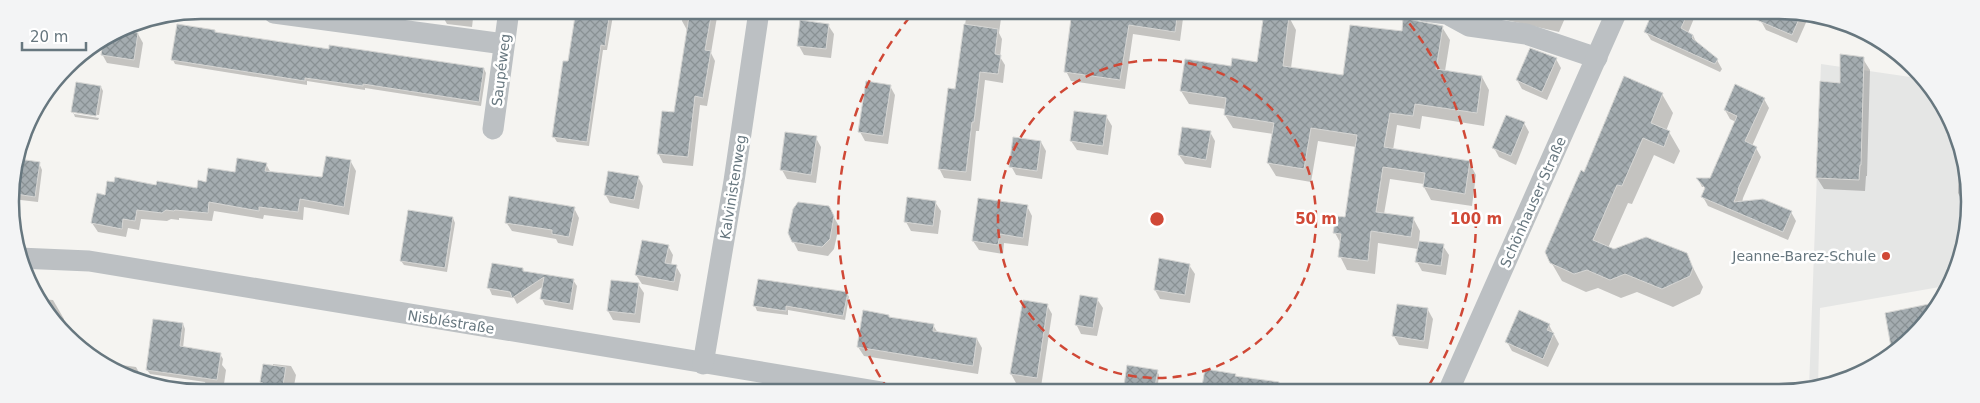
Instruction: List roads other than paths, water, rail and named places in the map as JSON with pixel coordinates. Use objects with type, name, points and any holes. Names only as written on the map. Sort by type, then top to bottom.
[{"type":"street","points":[[319,19],[504,44]]},
{"type":"street","name":"Saupéweg","points":[[493,129],[508,19]]},
{"type":"street","name":"Kalvinistenweg","points":[[703,364],[737,163],[758,19]]},
{"type":"street","points":[[1456,19],[1469,26],[1526,34],[1597,58]]},
{"type":"street","name":"Schönhauser Straße","points":[[1452,384],[1614,19]]},
{"type":"street","name":"Nisbléstraße","points":[[28,258],[89,261],[831,384]]},
{"type":"place","name":"Jeanne-Barez-Schule","points":[[1886,256]]}]
